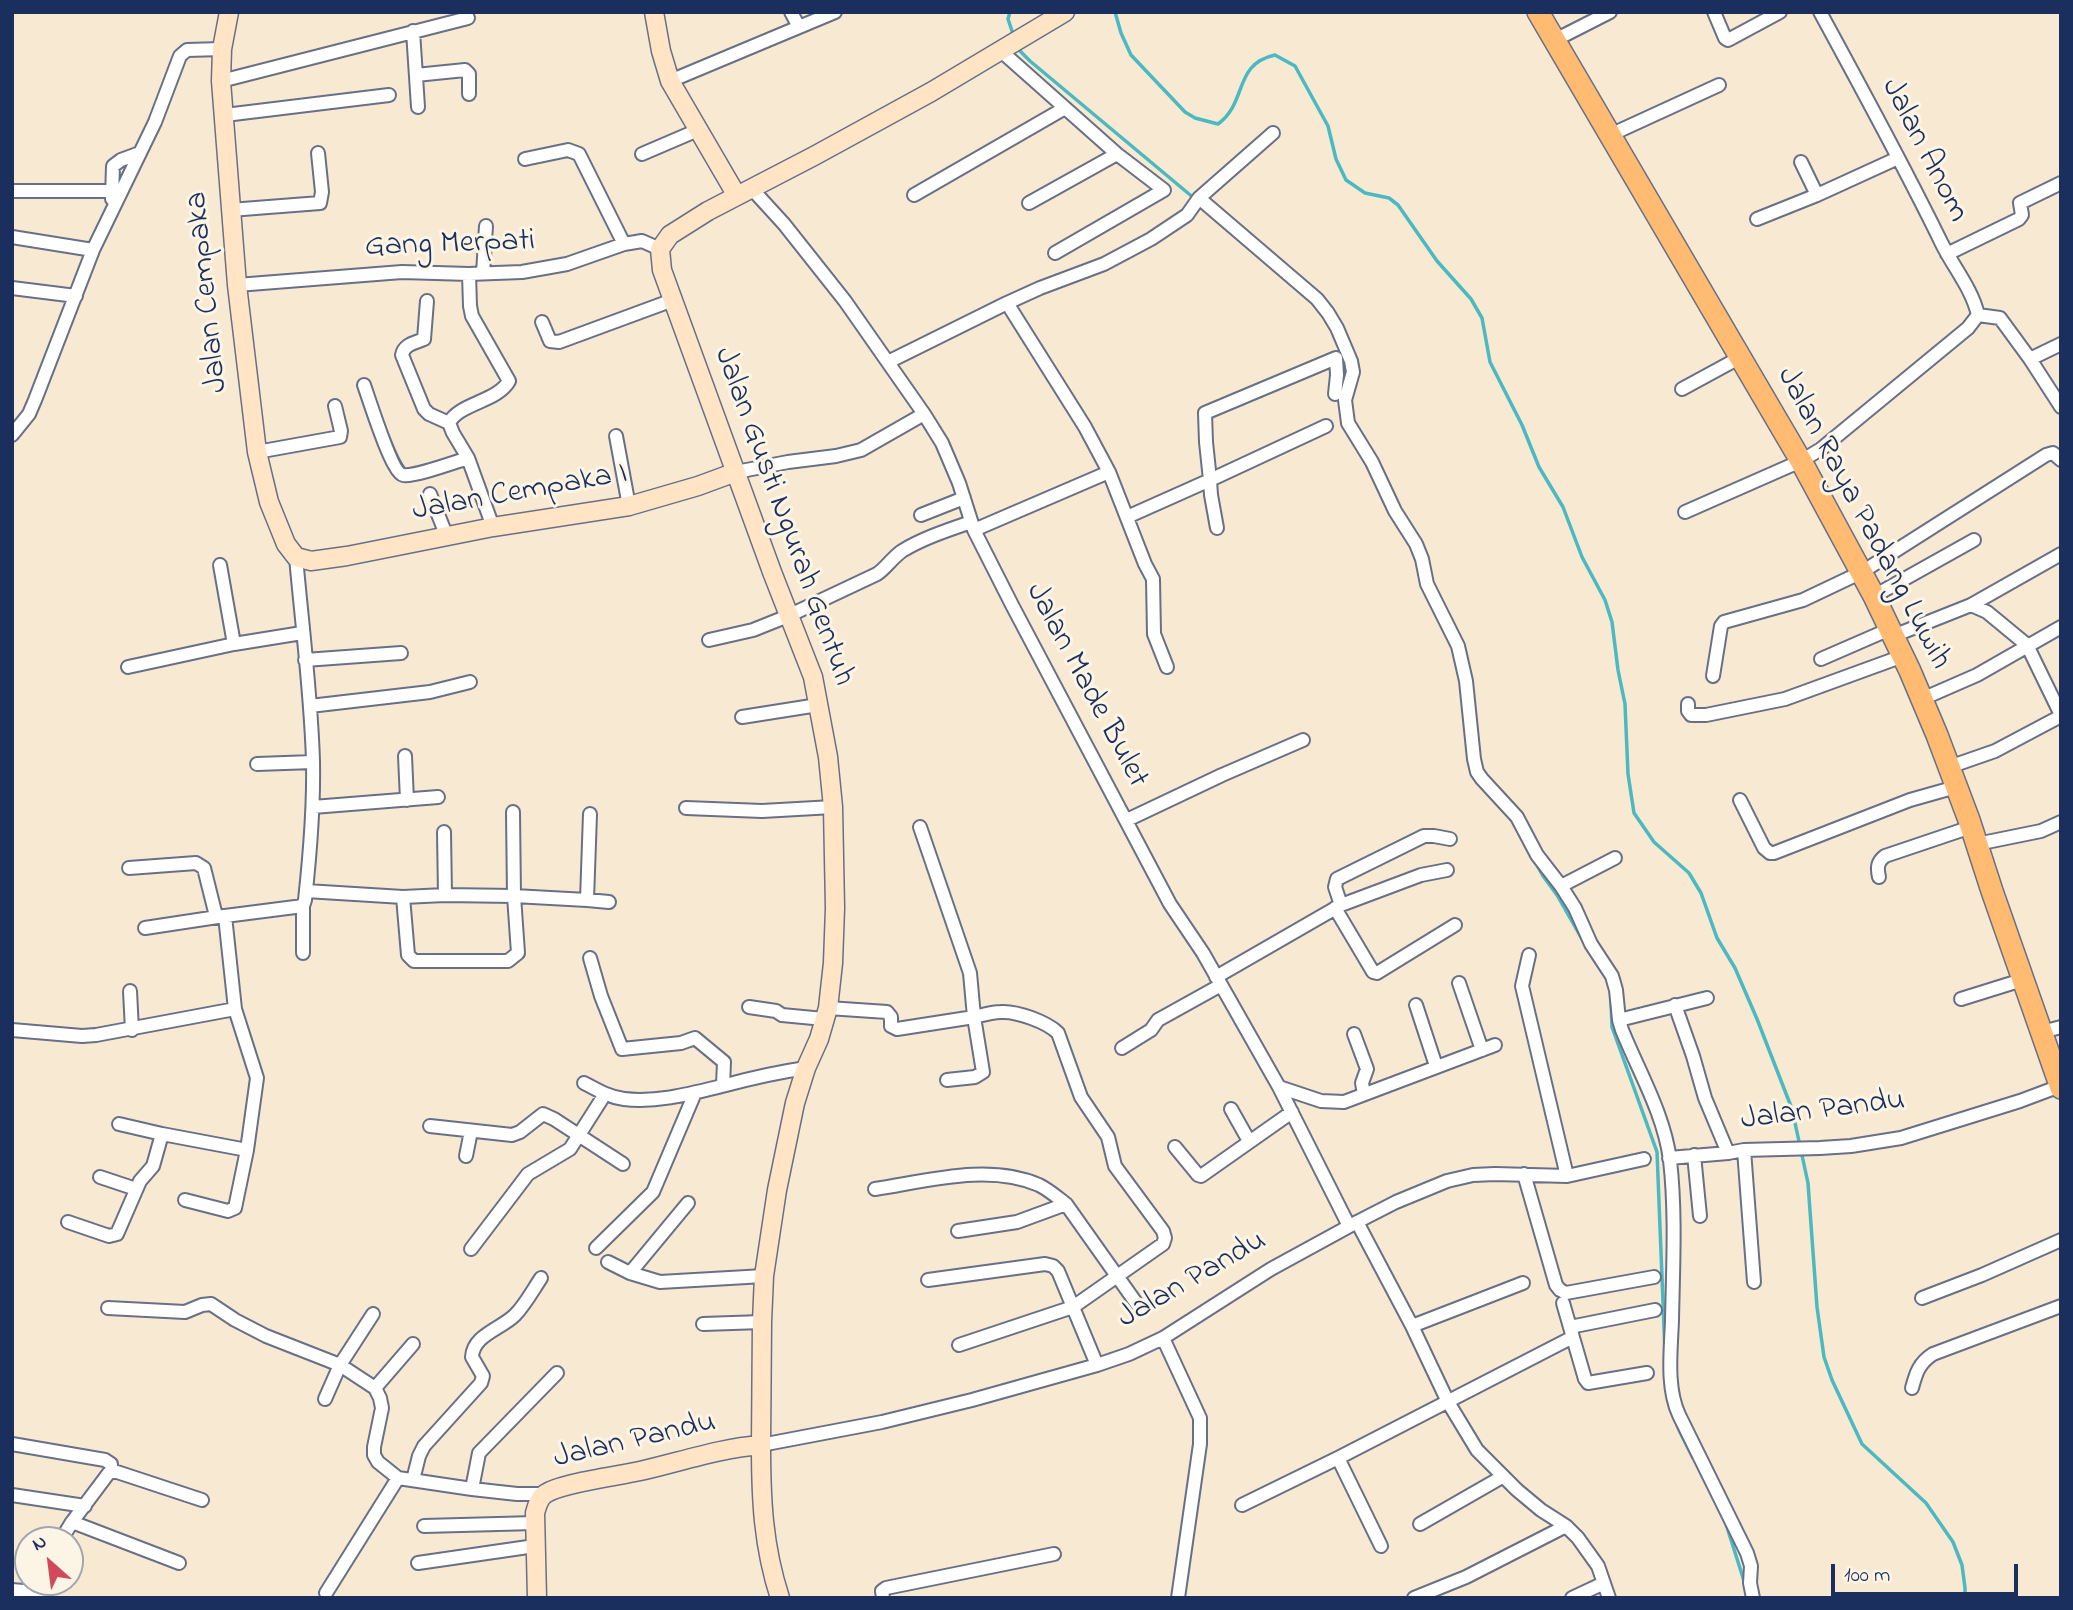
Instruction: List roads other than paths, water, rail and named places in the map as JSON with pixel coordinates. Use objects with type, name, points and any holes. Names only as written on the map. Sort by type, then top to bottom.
[{"type":"main road","name":"Jalan Cempaka","points":[[229,12],[222,49],[221,81],[237,285],[257,452],[269,502],[286,544],[304,559]]},
{"type":"main road","points":[[654,12],[670,81],[698,130],[744,192]]},
{"type":"main road","points":[[660,249],[666,239],[678,229],[862,130],[1065,12]]},
{"type":"main road","name":"Jalan Raya Padang Luwih","points":[[1538,12],[1801,461],[1892,632],[1922,699],[1952,777],[2022,980],[2051,1030],[2059,1079]]},
{"type":"main road","name":"Jalan Gusti Ngurah Gentuh","points":[[660,249],[660,264],[813,677],[828,757],[835,908],[833,963],[826,1014],[795,1103],[777,1190],[764,1276],[762,1512],[769,1562],[780,1598]]},
{"type":"main road","name":"Jalan Cempaka I","points":[[304,559],[629,506],[736,472]]},
{"type":"main road","name":"Jalan Pandu","points":[[537,1598],[535,1523],[537,1504],[544,1494],[762,1442]]},
{"type":"street","points":[[791,12],[799,27]]},
{"type":"street","points":[[670,81],[835,12]]},
{"type":"street","points":[[1555,40],[1610,12]]},
{"type":"street","points":[[1714,12],[1728,40],[1780,12]]},
{"type":"street","name":"Jalan Anom","points":[[1820,12],[1947,254],[1972,294],[1978,315]]},
{"type":"street","points":[[221,81],[468,18]]},
{"type":"street","points":[[413,31],[418,107]]},
{"type":"street","points":[[12,435],[29,414],[93,250],[155,122],[180,56],[187,50],[222,49]]},
{"type":"street","points":[[1001,51],[1117,154],[1164,190],[1055,253]]},
{"type":"street","points":[[416,75],[465,70],[469,74],[469,94]]},
{"type":"street","points":[[1610,135],[1718,85]]},
{"type":"street","points":[[225,115],[390,95]]},
{"type":"street","points":[[915,195],[1065,108]]},
{"type":"street","points":[[642,154],[698,130]]},
{"type":"street","points":[[888,362],[1007,303],[1104,264],[1128,251],[1184,217],[1199,198],[1273,133]]},
{"type":"street","points":[[525,159],[568,150],[579,154],[624,244]]},
{"type":"street","points":[[112,211],[113,166],[140,153]]},
{"type":"street","points":[[230,210],[320,203],[322,192],[318,153]]},
{"type":"street","points":[[1029,203],[1117,154]]},
{"type":"street","points":[[1757,219],[1898,158]]},
{"type":"street","points":[[1801,162],[1817,195]]},
{"type":"street","points":[[1947,254],[2019,219],[2022,215],[2020,203],[2061,183]]},
{"type":"street","points":[[12,191],[112,191]]},
{"type":"street","name":"Jalan Made Bulet","points":[[744,192],[784,224],[826,277],[924,414],[948,456],[973,526],[1012,605],[1170,904],[1279,1087],[1412,1326],[1448,1402],[1477,1450],[1502,1477],[1541,1510],[1566,1526],[1591,1555],[1609,1598]]},
{"type":"street","points":[[1199,198],[1317,299],[1337,328],[1352,366],[1345,400],[1348,423],[1372,462],[1395,511],[1416,544],[1427,584],[1458,646],[1466,681],[1477,772],[1513,811],[1537,855],[1575,908],[1591,944],[1612,976],[1619,1020],[1650,1093],[1670,1158],[1674,1240],[1671,1360],[1673,1397],[1689,1436],[1751,1562],[1750,1583],[1753,1598]]},
{"type":"street","points":[[483,273],[486,226]]},
{"type":"street","points":[[12,237],[93,250]]},
{"type":"street","name":"Gang Merpati","points":[[237,285],[402,272],[522,272],[567,264],[624,244],[642,241],[660,249]]},
{"type":"street","points":[[449,423],[454,416],[498,392],[509,381],[472,316],[469,274]]},
{"type":"street","points":[[12,288],[76,296]]},
{"type":"street","points":[[542,322],[550,341],[559,342],[673,300]]},
{"type":"street","points":[[427,301],[424,339],[411,344],[402,355],[424,409],[449,423],[468,458],[493,527]]},
{"type":"street","points":[[1007,303],[1085,427],[1109,472],[1154,584],[1154,634],[1167,667]]},
{"type":"street","points":[[1685,512],[1801,461],[1821,449],[1968,328],[1978,315],[2000,318],[2061,407]]},
{"type":"street","points":[[2030,359],[2061,344]]},
{"type":"street","points":[[1217,528],[1210,495],[1205,413],[1336,358],[1335,394]]},
{"type":"street","points":[[1682,389],[1740,358]]},
{"type":"street","points":[[364,385],[398,473],[408,475],[468,458]]},
{"type":"street","points":[[257,452],[340,437],[335,406]]},
{"type":"street","points":[[736,472],[861,450],[924,414]]},
{"type":"street","points":[[1127,517],[1326,426]]},
{"type":"street","points":[[616,436],[629,506]]},
{"type":"street","points":[[1713,676],[1721,626],[1724,622],[1803,600],[1862,572],[2049,454],[2053,453],[2061,460]]},
{"type":"street","points":[[709,640],[753,629],[789,616],[877,574],[901,552],[912,546],[973,526],[1109,472]]},
{"type":"street","points":[[430,494],[447,537]]},
{"type":"street","points":[[921,515],[964,498]]},
{"type":"street","points":[[1874,596],[1974,540]]},
{"type":"street","points":[[1821,659],[1971,605],[2061,554]]},
{"type":"street","name":"Jalan Cempaka","points":[[303,953],[303,906],[313,807],[310,706],[302,633],[304,559]]},
{"type":"street","points":[[220,565],[234,644]]},
{"type":"street","points":[[1740,800],[1764,848],[1774,853],[1910,800],[2061,715],[2026,645],[1987,612],[1971,605]]},
{"type":"street","points":[[1922,699],[1977,675],[2061,626]]},
{"type":"street","points":[[128,667],[234,644],[302,633]]},
{"type":"street","points":[[305,660],[401,653]]},
{"type":"street","points":[[1688,704],[1691,715],[1706,715],[1785,699],[1903,656]]},
{"type":"street","points":[[310,706],[430,692],[470,682]]},
{"type":"street","points":[[742,717],[818,705]]},
{"type":"street","points":[[1127,820],[1303,740]]},
{"type":"street","points":[[405,756],[407,800]]},
{"type":"street","points":[[257,764],[313,762]]},
{"type":"street","points":[[313,807],[438,797]]},
{"type":"street","points":[[686,808],[762,811],[832,807]]},
{"type":"street","points":[[402,897],[408,955],[414,961],[508,961],[514,958],[519,951],[514,896],[513,812]]},
{"type":"street","points":[[587,900],[590,814]]},
{"type":"street","points":[[1879,877],[1878,865],[1885,856],[1974,836],[2041,831],[2061,822]]},
{"type":"street","points":[[920,827],[970,973],[974,1017],[984,1066],[983,1072],[975,1077],[947,1080]]},
{"type":"street","points":[[444,832],[445,895]]},
{"type":"street","points":[[1450,839],[1424,836],[1337,879],[1335,887],[1338,907],[1373,972],[1377,974],[1455,925]]},
{"type":"street","points":[[1561,886],[1615,858]]},
{"type":"street","points":[[129,868],[196,863],[204,868],[220,916],[236,1009],[257,1077],[242,1149],[235,1208],[228,1211],[185,1200]]},
{"type":"street","points":[[1122,1048],[1151,1030],[1158,1020],[1338,907],[1421,874],[1447,870]]},
{"type":"street","points":[[306,891],[402,897],[514,896],[609,902]]},
{"type":"street","points":[[145,928],[303,906]]},
{"type":"street","points":[[1530,955],[1522,986],[1567,1176]]},
{"type":"street","points":[[590,958],[601,996],[622,1049],[681,1043],[695,1038],[724,1062],[723,1085]]},
{"type":"street","points":[[1961,999],[2022,980]]},
{"type":"street","points":[[1459,983],[1482,1050]]},
{"type":"street","points":[[130,991],[132,1030]]},
{"type":"street","points":[[1619,1020],[1707,998]]},
{"type":"street","points":[[1416,1005],[1436,1066]]},
{"type":"street","points":[[1675,1005],[1705,1098],[1728,1153]]},
{"type":"street","points":[[749,1007],[776,1011],[782,1015],[887,1012],[891,1017],[891,1026],[897,1029],[990,1013],[1012,1013],[1047,1024],[1058,1033],[1081,1097],[1108,1137],[1115,1166],[1165,1236],[1163,1244],[1073,1307],[959,1345]]},
{"type":"street","points":[[12,1030],[82,1036],[132,1030],[236,1009]]},
{"type":"street","points":[[1354,1034],[1367,1069],[1362,1083],[1364,1094]]},
{"type":"street","points":[[1279,1087],[1328,1103],[1344,1102],[1495,1045]]},
{"type":"street","points":[[584,1083],[605,1094],[638,1100],[695,1093],[806,1068]]},
{"type":"street","name":"Jalan Pandu","points":[[1670,1158],[1744,1150],[1830,1147],[1901,1138],[2020,1101],[2059,1079]]},
{"type":"street","points":[[596,1248],[653,1192],[695,1093]]},
{"type":"street","points":[[471,1249],[528,1174],[570,1149],[605,1094]]},
{"type":"street","points":[[1231,1109],[1249,1142]]},
{"type":"street","points":[[1175,1147],[1201,1176],[1292,1112]]},
{"type":"street","points":[[430,1126],[516,1135],[543,1114],[623,1164]]},
{"type":"street","points":[[119,1124],[162,1135],[242,1149]]},
{"type":"street","points":[[466,1156],[471,1131]]},
{"type":"street","points":[[68,1222],[109,1236],[117,1234],[140,1181],[153,1166],[162,1135]]},
{"type":"street","points":[[1744,1150],[1754,1282]]},
{"type":"street","points":[[1694,1155],[1700,1216]]},
{"type":"street","name":"Jalan Pandu","points":[[762,1442],[882,1422],[972,1400],[1129,1354],[1163,1338],[1271,1269],[1353,1224],[1396,1202],[1447,1181],[1474,1175],[1567,1176],[1644,1159]]},
{"type":"street","points":[[1524,1174],[1552,1273],[1560,1290],[1566,1293],[1654,1277]]},
{"type":"street","points":[[876,1189],[986,1175],[1004,1176],[1037,1184],[1066,1204],[1139,1307]]},
{"type":"street","points":[[100,1177],[136,1189]]},
{"type":"street","points":[[630,1273],[688,1203]]},
{"type":"street","points":[[958,1231],[1017,1222],[1066,1204]]},
{"type":"street","points":[[1922,1298],[2061,1240]]},
{"type":"street","points":[[608,1262],[630,1273],[660,1282],[764,1276]]},
{"type":"street","points":[[928,1280],[1049,1265],[1058,1271],[1097,1365]]},
{"type":"street","points":[[413,1480],[424,1446],[481,1383],[483,1376],[472,1357],[474,1346],[480,1339],[514,1317],[541,1278]]},
{"type":"street","points":[[1412,1326],[1523,1283]]},
{"type":"street","points":[[1563,1303],[1588,1383],[1647,1373]]},
{"type":"street","points":[[108,1308],[185,1312],[211,1304],[235,1321],[266,1336],[340,1365],[375,1388],[382,1408],[374,1455],[381,1465],[398,1478],[472,1489],[544,1494]]},
{"type":"street","points":[[1912,1388],[1921,1363],[1933,1354],[2061,1306]]},
{"type":"street","points":[[1242,1505],[1448,1402],[1572,1332],[1655,1310]]},
{"type":"street","points":[[325,1399],[340,1365],[373,1314]]},
{"type":"street","points":[[703,1324],[762,1322]]},
{"type":"street","points":[[1163,1338],[1200,1418],[1200,1444],[1178,1598]]},
{"type":"street","points":[[375,1388],[413,1344]]},
{"type":"street","points":[[472,1489],[479,1453],[557,1373]]},
{"type":"street","points":[[12,1444],[111,1464],[111,1469],[70,1526]]},
{"type":"street","points":[[1338,1458],[1381,1546]]},
{"type":"street","points":[[111,1469],[202,1500]]},
{"type":"street","points":[[1420,1524],[1502,1477]]},
{"type":"street","points":[[327,1594],[398,1478]]},
{"type":"street","points":[[12,1495],[85,1506]]},
{"type":"street","points":[[72,1522],[179,1563]]},
{"type":"street","points":[[424,1526],[535,1523]]},
{"type":"street","points":[[1414,1598],[1466,1577],[1566,1526]]},
{"type":"street","points":[[418,1563],[535,1546]]},
{"type":"street","points":[[883,1598],[882,1591],[886,1588],[1054,1554]]},
{"type":"street","points":[[1572,1598],[1604,1583]]},
{"type":"waterway","points":[[1010,12],[1008,19],[1014,37]]},
{"type":"waterway","points":[[1115,12],[1131,55],[1185,112],[1195,118],[1218,124],[1234,105],[1246,75],[1262,60],[1275,55],[1295,66],[1328,126],[1336,159],[1346,180],[1365,193],[1389,198],[1398,205],[1437,261],[1471,299],[1482,318],[1490,362],[1522,425],[1539,467],[1563,507],[1582,557],[1605,600],[1612,622],[1625,704],[1628,774],[1634,813],[1654,842],[1689,873],[1701,893],[1717,938],[1735,968],[1792,1109],[1808,1183],[1817,1307],[1824,1357],[1832,1380],[1862,1444],[1926,1503],[1953,1542],[1962,1565],[1965,1598]]},
{"type":"waterway","points":[[1017,48],[1195,199]]},
{"type":"waterway","points":[[1534,860],[1586,946]]},
{"type":"waterway","points":[[1611,1000],[1612,1027],[1657,1152],[1665,1352]]},
{"type":"waterway","points":[[1669,1405],[1693,1458]]},
{"type":"waterway","points":[[1726,1524],[1745,1584]]}]
